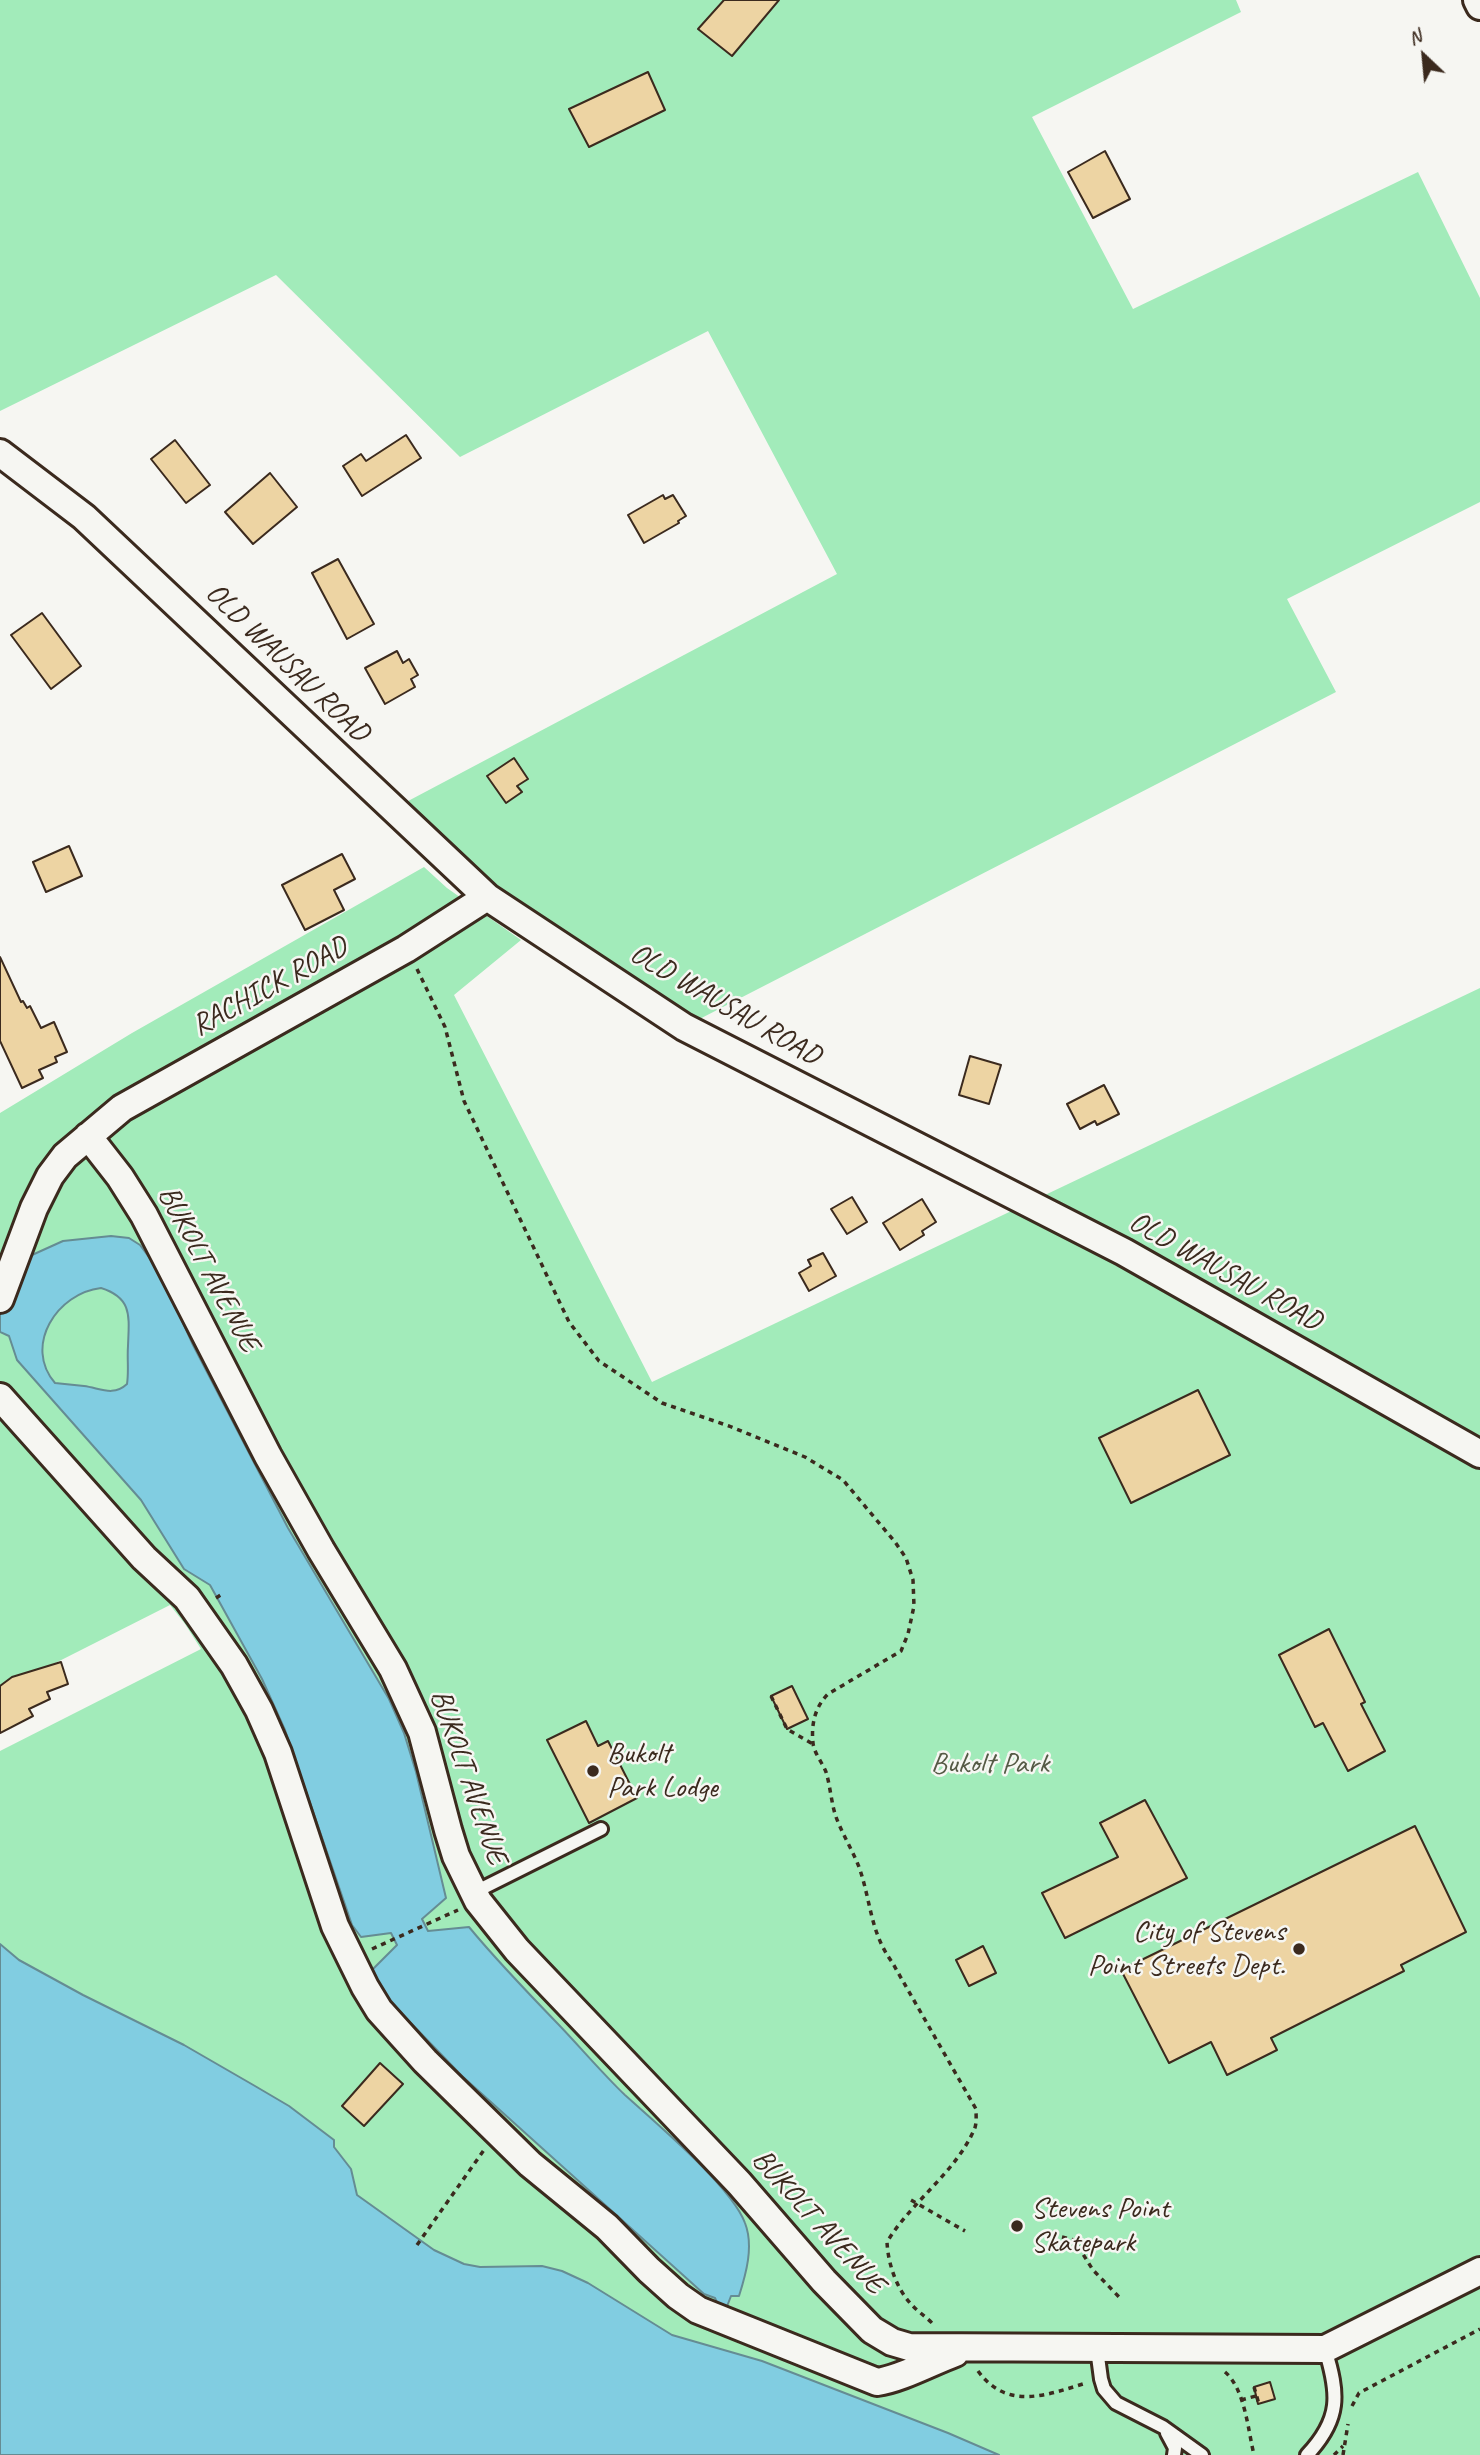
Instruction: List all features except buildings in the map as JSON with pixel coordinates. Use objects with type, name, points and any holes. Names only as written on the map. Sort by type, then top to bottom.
[{"type":"street","points":[[1477,0],[1480,6]]},
{"type":"street","name":"OLD WAUSAU ROAD","points":[[0,453],[84,517],[487,897],[684,1027],[1124,1252],[1480,1454]]},
{"type":"street","name":"RACHICK ROAD","points":[[88,1136],[122,1108],[406,948],[487,897]]},
{"type":"street","points":[[0,1299],[34,1208],[50,1176],[65,1156],[88,1136]]},
{"type":"street","name":"BUKOLT AVENUE","points":[[88,1136],[120,1177],[144,1215],[268,1456],[393,1669],[422,1732],[456,1856],[475,1897],[517,1950],[739,2182],[824,2281],[872,2330],[892,2342],[909,2347],[972,2359]]},
{"type":"street","name":"BUKOLT AVENUE","points":[[0,1397],[144,1558],[187,1598],[214,1634],[259,1710],[278,1753],[335,1926],[379,2010],[425,2061],[530,2164],[607,2227],[678,2296],[698,2310],[877,2382],[891,2380],[923,2364],[1097,2349],[1325,2349],[1480,2271]]},
{"type":"lane","points":[[475,1897],[601,1829]]},
{"type":"lane","points":[[1097,2349],[1104,2389],[1116,2403],[1163,2427],[1198,2454]]},
{"type":"lane","points":[[1307,2455],[1329,2427],[1334,2410],[1334,2379],[1325,2349]]},
{"type":"lane","points":[[1163,2427],[1170,2435],[1175,2448],[1174,2455]]},
{"type":"path","points":[[406,948],[445,1027],[464,1101],[569,1322],[584,1343],[599,1361],[662,1404],[730,1426],[806,1457],[844,1480],[906,1558],[914,1580],[914,1606],[901,1651],[828,1694],[820,1702],[815,1714],[813,1744],[825,1771],[835,1815],[862,1876],[872,1924],[880,1946],[892,1962],[976,2109],[974,2131],[961,2153],[896,2227],[887,2242],[894,2275],[910,2304],[935,2327]]},
{"type":"path","points":[[771,1696],[787,1729],[813,1744]]},
{"type":"path","points":[[394,1939],[425,1926],[475,1897]]},
{"type":"path","points":[[418,2245],[498,2132]]},
{"type":"path","points":[[911,2200],[965,2231]]},
{"type":"path","points":[[1062,2237],[1074,2240],[1093,2270],[1122,2300]]},
{"type":"path","points":[[1351,2410],[1359,2393],[1480,2329]]},
{"type":"path","points":[[972,2359],[981,2375],[1001,2390],[1025,2398],[1039,2398],[1090,2382]]},
{"type":"path","points":[[1218,2370],[1227,2373],[1235,2384],[1254,2455]]},
{"type":"path","points":[[1254,2386],[1258,2403]]},
{"type":"path","points":[[1241,2400],[1256,2395]]},
{"type":"path","points":[[1343,2455],[1349,2422]]},
{"type":"path","points":[[1334,2455],[1345,2445]]},
{"type":"green space","points":[[0,0],[1236,0],[1241,12],[1032,117],[1133,309],[1418,172],[1480,298],[1480,502],[1287,599],[1336,692],[684,1027],[495,890],[393,809],[837,574],[708,331],[460,457],[276,275],[0,411]]},
{"type":"green space","name":"Bukolt Park","points":[[424,867],[447,888],[521,940],[454,995],[652,1382],[1480,988],[1480,2455],[999,2455],[762,2361],[672,2335],[588,2283],[562,2271],[542,2266],[479,2267],[464,2264],[434,2250],[357,2195],[351,2169],[334,2147],[334,2140],[289,2106],[202,2055],[19,1960],[0,1944],[0,1751],[201,1649],[170,1605],[0,1691],[0,1332],[9,1336],[17,1360],[141,1500],[184,1569],[210,1585],[262,1679],[285,1730],[352,1925],[361,1937],[391,1933],[397,1945],[372,1970],[379,1990],[462,2076],[649,2242],[719,2185],[559,2027],[469,1927],[428,1931],[422,1920],[446,1898],[416,1772],[332,1601],[288,1528],[152,1261],[140,1245],[129,1238],[111,1236],[63,1241],[32,1255],[0,1259],[0,1113],[132,1033]]},
{"type":"green space","points":[[101,1288],[119,1297],[127,1310],[127,1385],[122,1389],[106,1391],[55,1383],[46,1368],[42,1353],[50,1324],[59,1310],[71,1300],[85,1292]]},
{"type":"water","points":[[111,1236],[129,1238],[140,1245],[160,1272],[193,1345],[288,1528],[389,1699],[404,1733],[446,1898],[422,1919],[428,1931],[469,1927],[608,2078],[692,2156],[725,2192],[745,2223],[749,2241],[739,2296],[731,2296],[726,2309],[719,2307],[715,2298],[704,2294],[462,2076],[379,1990],[372,1970],[397,1945],[391,1933],[361,1937],[352,1925],[285,1730],[262,1679],[210,1585],[184,1569],[141,1500],[17,1360],[9,1336],[0,1332],[0,1259],[32,1255],[63,1241]],"holes":[[[101,1288],[119,1297],[127,1310],[127,1384],[117,1390],[106,1391],[55,1383],[46,1368],[42,1353],[50,1324],[59,1310],[85,1292]]]},
{"type":"water","points":[[0,1944],[19,1960],[184,2045],[289,2106],[334,2140],[334,2147],[351,2169],[357,2195],[434,2250],[464,2264],[480,2267],[542,2266],[562,2271],[588,2283],[672,2335],[762,2361],[999,2455],[0,2455]]},
{"type":"place","name":"Bukolt Park Lodge","points":[[593,1771]]},
{"type":"place","name":"City of Stevens Point Streets Dept.","points":[[1299,1949]]},
{"type":"place","name":"Stevens Point Skatepark","points":[[1017,2226]]}]
